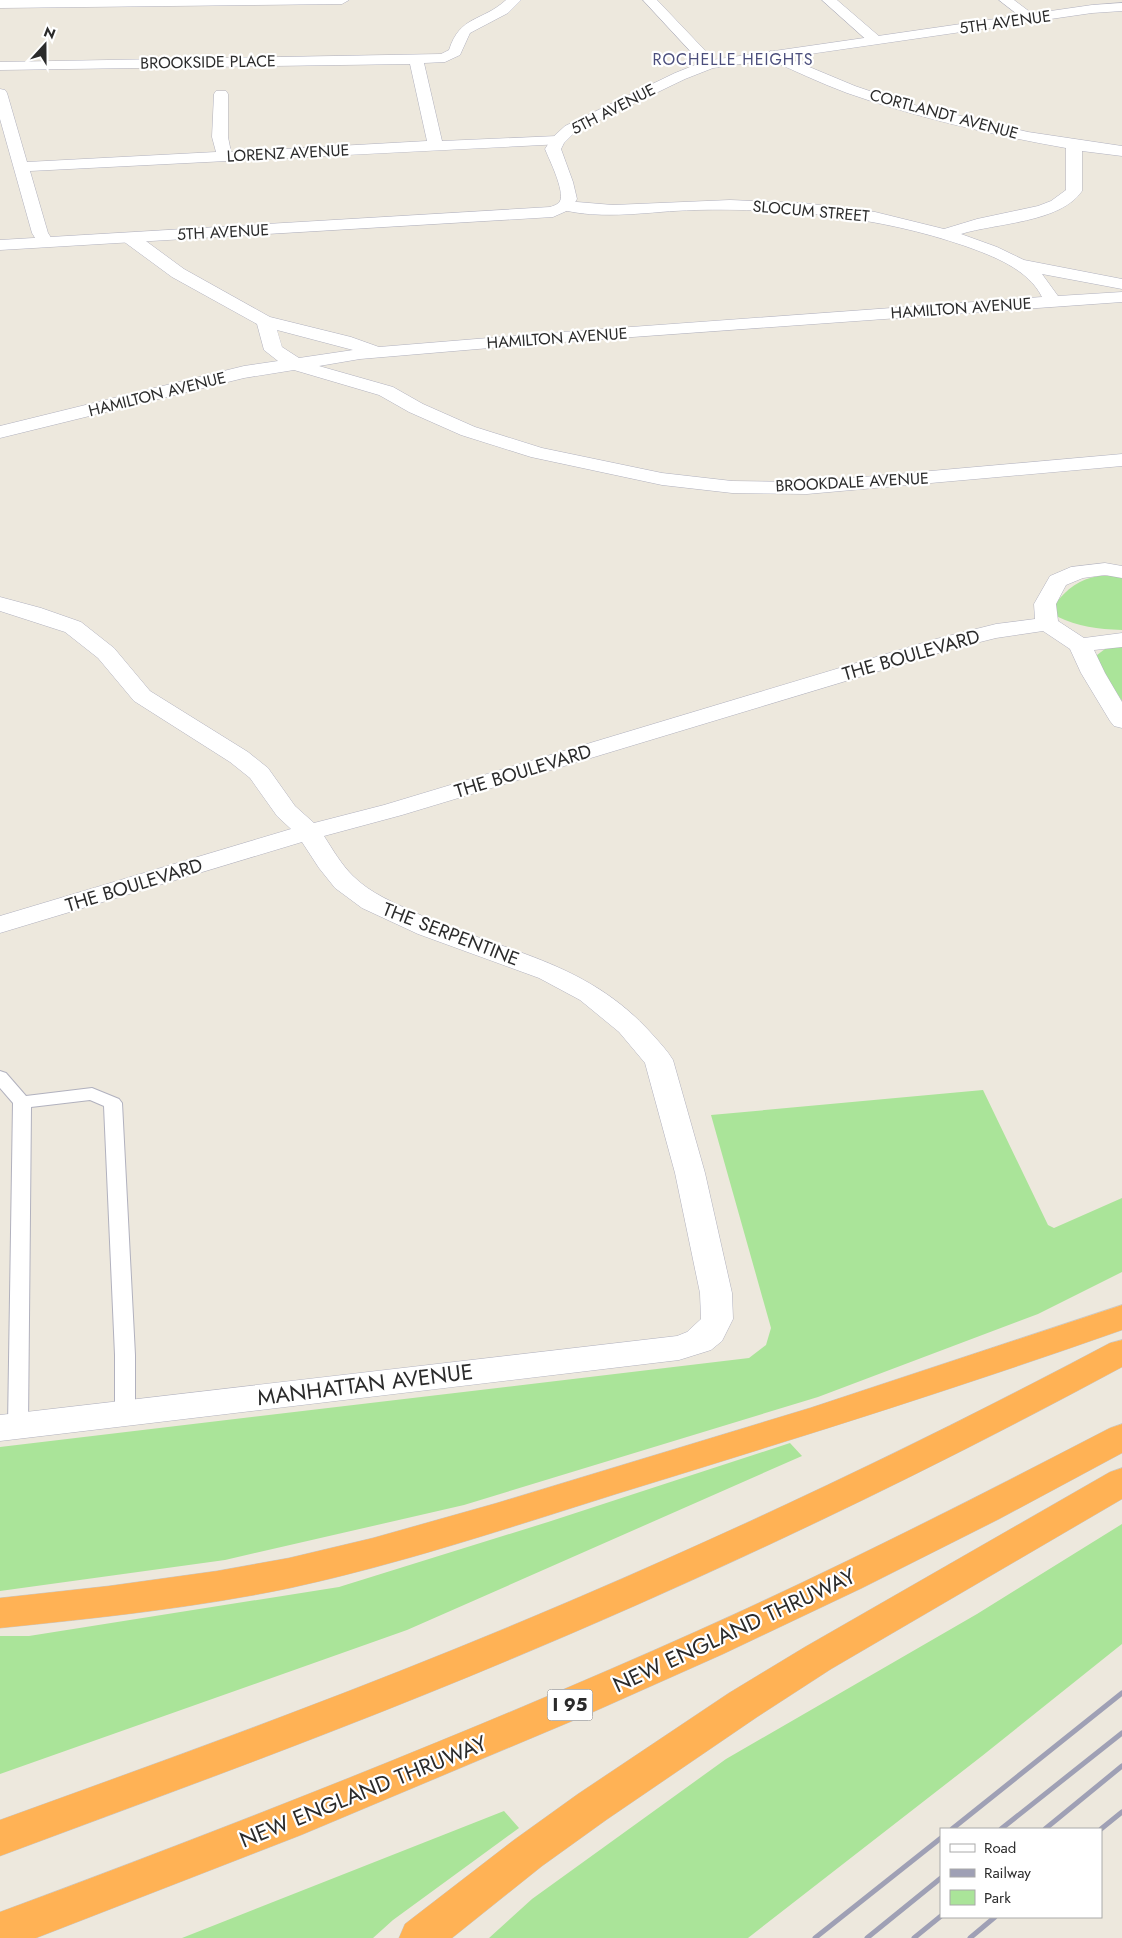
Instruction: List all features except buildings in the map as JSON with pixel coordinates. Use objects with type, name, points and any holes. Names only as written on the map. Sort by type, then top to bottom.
[{"type":"highway","points":[[0,1613],[93,1604],[192,1590],[288,1573],[387,1550],[908,1391],[1122,1317]]},
{"type":"highway","points":[[0,1838],[318,1720],[471,1659],[609,1600],[746,1540],[993,1420],[1122,1352]]},
{"type":"highway","name":"NEW ENGLAND THRUWAY","points":[[0,1932],[400,1778],[554,1712],[837,1583],[978,1512],[1122,1436]]},
{"type":"highway","points":[[420,1938],[528,1853],[592,1807],[743,1705],[818,1658],[1122,1482]]},
{"type":"street","points":[[0,4],[342,0]]},
{"type":"street","name":"BROOKSIDE PLACE","points":[[0,66],[436,59],[450,56],[455,52],[460,36],[465,30],[503,10],[514,0]]},
{"type":"street","points":[[650,0],[710,64]]},
{"type":"street","points":[[829,0],[875,40]]},
{"type":"street","points":[[1006,0],[1031,18]]},
{"type":"street","name":"5TH AVENUE","points":[[0,245],[554,212],[566,206],[569,200],[568,191],[552,149],[556,141],[570,128],[596,115],[710,64],[1092,9],[1122,7]]},
{"type":"street","name":"CORTLANDT AVENUE","points":[[771,55],[832,81],[897,105],[985,128],[1074,145],[1122,151]]},
{"type":"street","points":[[416,60],[435,145]]},
{"type":"street","points":[[0,93],[4,118],[40,233],[46,242]]},
{"type":"street","points":[[221,94],[220,137],[224,156]]},
{"type":"street","name":"LORENZ AVENUE","points":[[20,167],[435,145],[556,141]]},
{"type":"street","points":[[947,233],[1030,213],[1070,197],[1074,191],[1074,145]]},
{"type":"street","name":"SLOCUM STREET","points":[[566,206],[598,210],[694,205],[785,205],[878,217],[947,233],[988,249],[1019,264],[1038,277],[1044,284],[1052,302]]},
{"type":"street","points":[[129,237],[178,273],[264,321],[346,341],[380,352]]},
{"type":"street","name":"SLOCUM STREET","points":[[1019,264],[1122,284]]},
{"type":"street","name":"HAMILTON AVENUE","points":[[0,442],[22,427],[244,372],[380,352],[1122,297]]},
{"type":"street","name":"BROOKDALE AVENUE","points":[[264,321],[269,331],[273,350],[296,364],[321,373],[388,378],[416,408],[468,430],[538,453],[662,480],[732,487],[807,488],[1122,460]]},
{"type":"street","name":"BROOKDALE AVENUE","points":[[380,352],[388,361],[388,378]]},
{"type":"street","points":[[1122,572],[1105,570],[1079,572],[1058,581],[1045,604],[1047,624],[1080,645],[1092,673],[1122,720]]},
{"type":"street","name":"THE SERPENTINE","points":[[0,604],[74,627],[106,653],[142,696],[240,756],[259,773],[286,811],[309,832],[328,863],[344,882],[371,902],[428,928],[548,972],[590,994],[629,1026],[660,1060],[690,1173],[716,1293],[717,1318]]},
{"type":"street","name":"THE BOULEVARD","points":[[0,926],[309,832],[393,810],[944,644],[996,630],[1047,624]]},
{"type":"street","points":[[1080,645],[1122,640]]},
{"type":"street","name":"MANHATTAN AVENUE","points":[[9,1427],[679,1348],[699,1341],[710,1332],[717,1318]]},
{"type":"lane","points":[[0,1077],[22,1102],[9,1427]]},
{"type":"lane","points":[[22,1102],[92,1094],[113,1103],[125,1355],[125,1413]]},
{"type":"green space","points":[[1099,576],[1122,576],[1122,630],[1088,627],[1056,616],[1055,604],[1064,594],[1079,582]]},
{"type":"green space","points":[[1122,646],[1122,701],[1098,664],[1097,655],[1105,649]]},
{"type":"green space","points":[[983,1090],[1048,1225],[1054,1228],[1122,1198],[1122,1272],[1038,1314],[818,1397],[464,1505],[225,1560],[0,1591],[0,1447],[749,1358],[766,1345],[771,1328],[711,1115]]},
{"type":"green space","points":[[790,1443],[802,1456],[407,1630],[0,1774],[0,1636],[29,1636],[339,1587],[548,1522]]},
{"type":"green space","points":[[1122,1524],[1122,1644],[982,1756],[748,1938],[489,1938],[532,1899],[726,1759],[977,1614]]},
{"type":"green space","points":[[504,1811],[519,1828],[393,1920],[373,1938],[182,1938]]},
{"type":"railway","points":[[953,1828],[1122,1693]]},
{"type":"railway","points":[[1002,1828],[1122,1733]]},
{"type":"railway","points":[[1046,1828],[1122,1766]]},
{"type":"railway","points":[[1102,1828],[1122,1812]]},
{"type":"railway","points":[[815,1938],[940,1839]]},
{"type":"railway","points":[[867,1938],[940,1879]]},
{"type":"railway","points":[[914,1938],[940,1917]]},
{"type":"railway","points":[[970,1938],[994,1918]]},
{"type":"district","name":"ROCHELLE HEIGHTS","points":[[733,59]]}]
